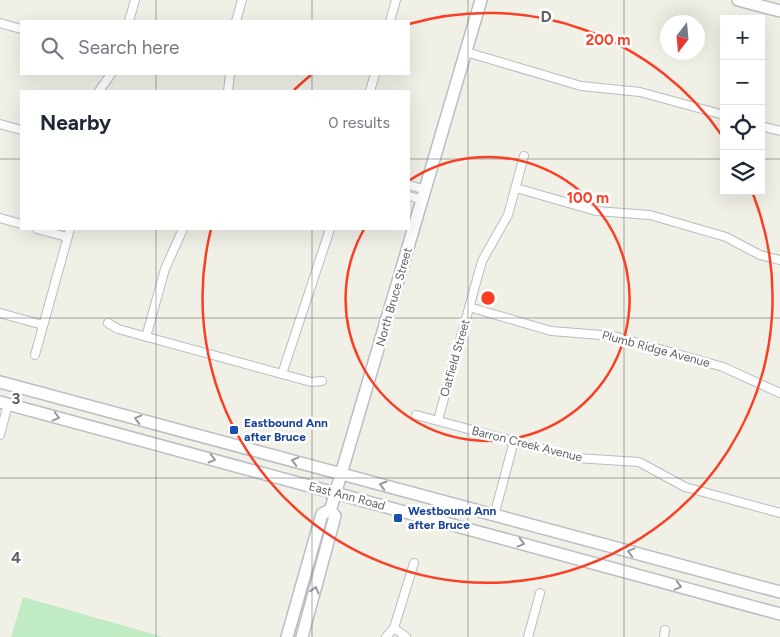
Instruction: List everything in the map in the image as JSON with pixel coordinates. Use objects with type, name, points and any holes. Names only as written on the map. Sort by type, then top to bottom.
[{"type":"main road","name":"North Bruce Street","points":[[331,508],[343,473],[481,0]]},
{"type":"main road","points":[[738,0],[780,11]]},
{"type":"main road","name":"East Ann Road","points":[[0,382],[780,592]]},
{"type":"main road","name":"East Ann Road","points":[[4,403],[780,614]]},
{"type":"main road","points":[[287,637],[322,514],[330,510],[335,516],[302,637]]},
{"type":"street","points":[[129,20],[135,0]]},
{"type":"street","points":[[236,20],[242,0]]},
{"type":"street","points":[[390,20],[396,0]]},
{"type":"street","points":[[0,23],[20,30]]},
{"type":"street","points":[[466,52],[581,86],[640,92],[720,114]]},
{"type":"street","points":[[100,90],[110,75]]},
{"type":"street","points":[[228,90],[230,75]]},
{"type":"street","points":[[370,90],[375,75]]},
{"type":"street","points":[[0,124],[20,130]]},
{"type":"street","points":[[765,127],[780,131]]},
{"type":"street","name":"Oatfield Street","points":[[438,420],[482,260],[508,214],[524,156]]},
{"type":"street","points":[[410,186],[424,195]]},
{"type":"street","points":[[516,188],[596,211],[640,212],[659,217],[726,237],[760,255],[780,260]]},
{"type":"street","points":[[410,196],[424,195]]},
{"type":"street","points":[[0,218],[20,224]]},
{"type":"street","points":[[41,230],[67,237]]},
{"type":"street","points":[[35,355],[70,230]]},
{"type":"street","points":[[146,337],[165,268],[183,230]]},
{"type":"street","points":[[282,374],[330,230]]},
{"type":"street","name":"Plumb Ridge Avenue","points":[[470,307],[551,331],[614,336],[723,367],[780,393]]},
{"type":"street","points":[[0,313],[43,325]]},
{"type":"street","points":[[108,323],[118,330],[311,382],[322,381]]},
{"type":"street","points":[[0,435],[4,403]]},
{"type":"street","name":"Barron Creek Avenue","points":[[416,415],[576,458],[639,462],[695,490],[780,513]]},
{"type":"street","points":[[494,516],[514,441]]},
{"type":"street","points":[[386,637],[394,628],[414,563]]},
{"type":"street","points":[[528,637],[540,593]]},
{"type":"street","points":[[394,628],[406,637]]},
{"type":"green space","points":[[23,597],[163,637],[11,637]]},
{"type":"place","name":"Eastbound Ann after Bruce","points":[[234,430]]},
{"type":"place","name":"Westbound Ann after Bruce","points":[[398,518]]}]
